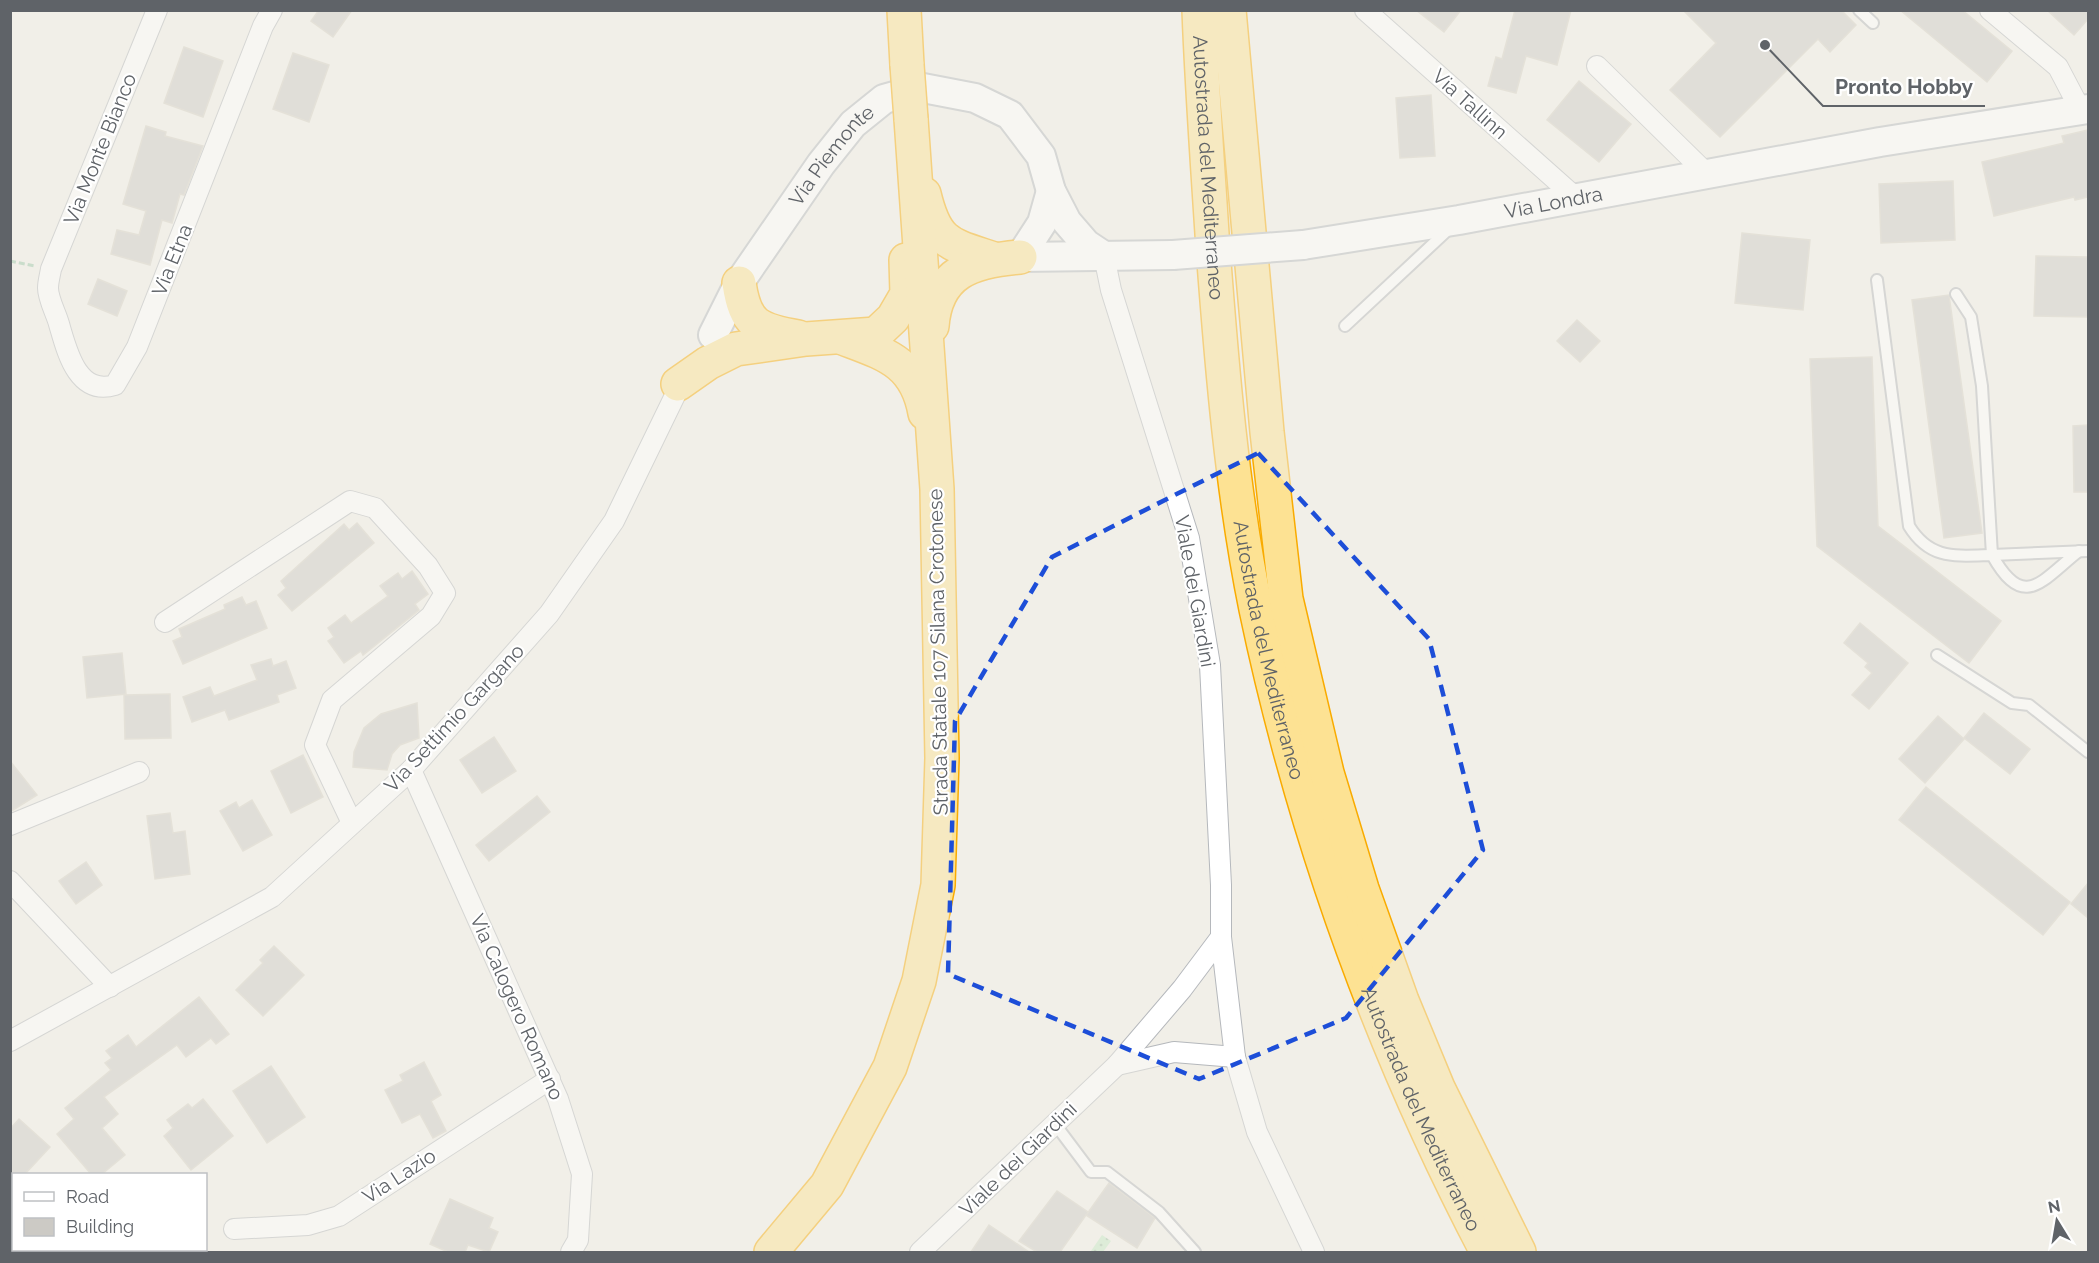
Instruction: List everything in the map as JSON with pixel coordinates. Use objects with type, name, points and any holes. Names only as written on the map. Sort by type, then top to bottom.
[{"type":"highway","name":"Strada Statale 107 Silana Crotonese","points":[[771,1252],[827,1185],[890,1067],[919,981],[938,885],[942,758],[937,489],[932,397],[911,151],[904,10]]},
{"type":"highway","name":"Autostrada del Mediterraneo","points":[[1229,10],[1267,432],[1286,599],[1327,773],[1359,878],[1402,1002],[1438,1088],[1519,1252]]},
{"type":"highway","points":[[1253,10],[1251,64],[1275,380],[1267,432]]},
{"type":"highway","name":"Autostrada del Mediterraneo","points":[[1198,16],[1221,354],[1236,482],[1256,609],[1299,783],[1338,909],[1412,1101],[1487,1252]]},
{"type":"highway","points":[[911,119],[925,197],[933,226],[950,245],[1007,258]]},
{"type":"highway","points":[[725,342],[876,334],[893,318],[906,294],[905,173],[911,151]]},
{"type":"highway","points":[[932,397],[932,324],[935,301],[946,284],[965,268],[1007,258]]},
{"type":"highway","points":[[739,283],[742,303],[750,321],[770,332]]},
{"type":"highway","points":[[678,384],[708,363],[740,328],[806,339]]},
{"type":"highway","points":[[841,337],[897,360],[913,379],[924,409],[937,489]]},
{"type":"street","name":"Via Monte Bianco","points":[[48,289],[51,269],[157,10]]},
{"type":"street","name":"Via Etna","points":[[48,289],[67,354],[76,370],[86,381],[96,386],[115,385],[137,347],[154,307],[263,26],[272,10]]},
{"type":"street","name":"Via Tallinn","points":[[1365,10],[1575,197]]},
{"type":"street","points":[[1990,10],[2058,67],[2086,108]]},
{"type":"street","points":[[1597,66],[1707,174]]},
{"type":"street","name":"Via Piemonte","points":[[725,342],[739,283],[821,164],[853,124],[884,99],[923,88],[932,89],[975,98],[1010,115],[1041,156],[1051,191],[1054,222]]},
{"type":"street","name":"Via Londra","points":[[1007,258],[1173,255],[1303,245],[1459,220],[1575,197],[2086,108]]},
{"type":"street","points":[[1007,258],[1054,222]]},
{"type":"street","points":[[1054,222],[1104,256]]},
{"type":"street","points":[[1054,222],[1054,256]]},
{"type":"street","name":"Viale dei Giardini","points":[[1104,256],[1111,290],[1189,538],[1210,664],[1221,885],[1221,937],[1235,1057],[1257,1132],[1314,1252]]},
{"type":"street","name":"Via Settimio Gargano","points":[[10,1041],[272,897],[411,770],[549,614],[601,540],[614,521],[644,461],[678,384]]},
{"type":"street","points":[[165,622],[350,501],[375,508],[428,566],[445,593],[431,616],[332,700],[315,745],[352,823]]},
{"type":"street","name":"Via Calogero Romano","points":[[411,770],[550,1079],[582,1174],[578,1240],[572,1252]]},
{"type":"street","points":[[10,825],[139,772]]},
{"type":"street","points":[[10,881],[110,987]]},
{"type":"street","name":"Viale dei Giardini","points":[[920,1252],[1117,1065],[1182,990],[1221,937]]},
{"type":"street","points":[[1117,1065],[1174,1052],[1235,1057]]},
{"type":"street","name":"Via Lazio","points":[[234,1229],[309,1225],[339,1216],[550,1079]]},
{"type":"lane","points":[[1859,10],[1873,23]]},
{"type":"lane","points":[[1345,326],[1459,220]]},
{"type":"lane","points":[[1877,280],[1909,525],[1918,541],[1933,552],[1960,556],[2084,551]]},
{"type":"lane","points":[[1956,294],[1971,317],[1982,386],[1992,555],[2003,575],[2014,585],[2024,588],[2035,586],[2084,551]]},
{"type":"lane","points":[[1937,655],[2012,702],[2029,705],[2088,752]]},
{"type":"lane","points":[[1054,1124],[1091,1172],[1107,1172],[1159,1212],[1195,1252]]},
{"type":"path","points":[[10,261],[51,269]]},
{"type":"highlighted area","points":[[1258,453],[1429,639],[1483,850],[1346,1018],[1199,1079],[948,974],[955,721],[1052,557]]},
{"type":"green space","points":[[1102,1235],[1111,1241],[1103,1252],[1091,1251]]},
{"type":"building","points":[[319,10],[352,10],[333,37],[311,21]]},
{"type":"building","points":[[1416,10],[1461,10],[1444,32]]},
{"type":"building","points":[[1515,10],[1571,10],[1557,65],[1526,56],[1516,93],[1488,86],[1496,57],[1502,59]]},
{"type":"building","points":[[1683,10],[1841,10],[1856,25],[1830,52],[1818,39],[1720,137],[1670,90],[1716,43]]},
{"type":"building","points":[[1900,10],[1962,10],[2012,51],[1987,82]]},
{"type":"building","points":[[2047,10],[2088,10],[2088,19],[2074,35]]},
{"type":"building","points":[[184,47],[223,61],[203,117],[164,103]]},
{"type":"building","points":[[293,53],[329,65],[309,122],[273,109]]},
{"type":"building","points":[[1579,81],[1631,124],[1599,162],[1547,120]]},
{"type":"building","points":[[1431,95],[1435,156],[1400,158],[1396,98]]},
{"type":"building","points":[[146,126],[166,132],[165,136],[203,146],[184,195],[180,194],[172,223],[162,220],[150,265],[111,254],[117,230],[139,235],[146,211],[123,204]]},
{"type":"building","points":[[2088,130],[2088,197],[2075,200],[2074,197],[1994,216],[1982,162],[2064,143],[2062,136]]},
{"type":"building","points":[[1953,181],[1955,240],[1881,243],[1879,184]]},
{"type":"building","points":[[1742,233],[1810,240],[1803,310],[1735,303]]},
{"type":"building","points":[[2036,256],[2088,257],[2088,317],[2034,316]]},
{"type":"building","points":[[98,279],[127,291],[117,316],[88,304]]},
{"type":"building","points":[[1949,295],[1982,533],[1944,538],[1912,300]]},
{"type":"building","points":[[1577,320],[1600,341],[1580,362],[1557,341]]},
{"type":"building","points":[[1872,357],[1878,526],[2001,621],[1969,663],[1817,546],[1810,359]]},
{"type":"building","points":[[2088,425],[2088,492],[2074,492],[2073,426]]},
{"type":"building","points":[[357,523],[374,543],[292,611],[278,595],[286,588],[281,581],[344,524],[349,530]]},
{"type":"building","points":[[412,571],[428,594],[415,604],[419,610],[363,655],[361,651],[344,663],[328,641],[334,637],[328,628],[345,615],[351,623],[388,596],[380,586],[398,573],[402,579]]},
{"type":"building","points":[[242,597],[246,605],[256,601],[267,628],[183,664],[173,641],[182,637],[179,629],[225,609],[224,605]]},
{"type":"building","points":[[1860,623],[1908,663],[1869,709],[1852,695],[1872,673],[1865,667],[1868,663],[1844,643]]},
{"type":"building","points":[[122,653],[126,694],[87,698],[83,657]]},
{"type":"building","points":[[271,659],[273,666],[286,661],[296,688],[277,695],[279,702],[229,720],[225,710],[192,722],[183,697],[210,687],[214,696],[257,680],[251,665]]},
{"type":"building","points":[[170,694],[171,738],[125,739],[124,695]]},
{"type":"building","points":[[417,703],[419,738],[400,745],[392,754],[387,770],[353,767],[354,752],[364,728],[381,714]]},
{"type":"building","points":[[1984,713],[2030,749],[2010,774],[1964,738]]},
{"type":"building","points":[[1938,716],[1964,739],[1925,783],[1899,759]]},
{"type":"building","points":[[494,737],[516,771],[482,793],[460,760]]},
{"type":"building","points":[[303,755],[323,797],[291,813],[271,771]]},
{"type":"building","points":[[10,761],[37,795],[10,812]]},
{"type":"building","points":[[1926,787],[2070,902],[2043,935],[1899,820]]},
{"type":"building","points":[[537,796],[550,812],[489,861],[476,845]]},
{"type":"building","points":[[252,800],[272,835],[243,851],[220,811],[236,802],[239,808]]},
{"type":"building","points":[[170,813],[173,833],[185,831],[190,874],[155,879],[147,816]]},
{"type":"building","points":[[86,862],[102,885],[76,904],[59,881]]},
{"type":"building","points":[[2088,883],[2088,918],[2071,904]]},
{"type":"building","points":[[274,946],[304,975],[263,1016],[236,990],[263,963],[260,960]]},
{"type":"building","points":[[199,997],[229,1034],[216,1044],[211,1038],[186,1057],[177,1045],[104,1097],[118,1114],[102,1128],[125,1155],[103,1173],[90,1173],[57,1134],[74,1119],[65,1108],[111,1070],[105,1063],[112,1058],[106,1051],[128,1035],[136,1047]]},
{"type":"building","points":[[424,1062],[441,1095],[431,1101],[446,1131],[433,1138],[420,1114],[402,1123],[385,1090],[403,1081],[400,1075]]},
{"type":"building","points":[[271,1066],[305,1117],[267,1143],[233,1091]]},
{"type":"building","points":[[203,1099],[233,1136],[191,1170],[164,1136],[173,1128],[167,1120],[188,1104],[192,1108]]},
{"type":"building","points":[[19,1119],[50,1147],[26,1173],[10,1174],[10,1129]]},
{"type":"building","points":[[1109,1183],[1155,1218],[1137,1248],[1086,1215],[1060,1252],[1037,1252],[1019,1241],[1057,1191],[1088,1212],[1087,1214]]},
{"type":"building","points":[[450,1199],[493,1218],[489,1228],[498,1232],[489,1252],[468,1245],[465,1252],[448,1252],[430,1244]]},
{"type":"building","points":[[989,1225],[1029,1252],[971,1252]]},
{"type":"place","name":"Pronto Hobby","points":[[1765,45]]}]
